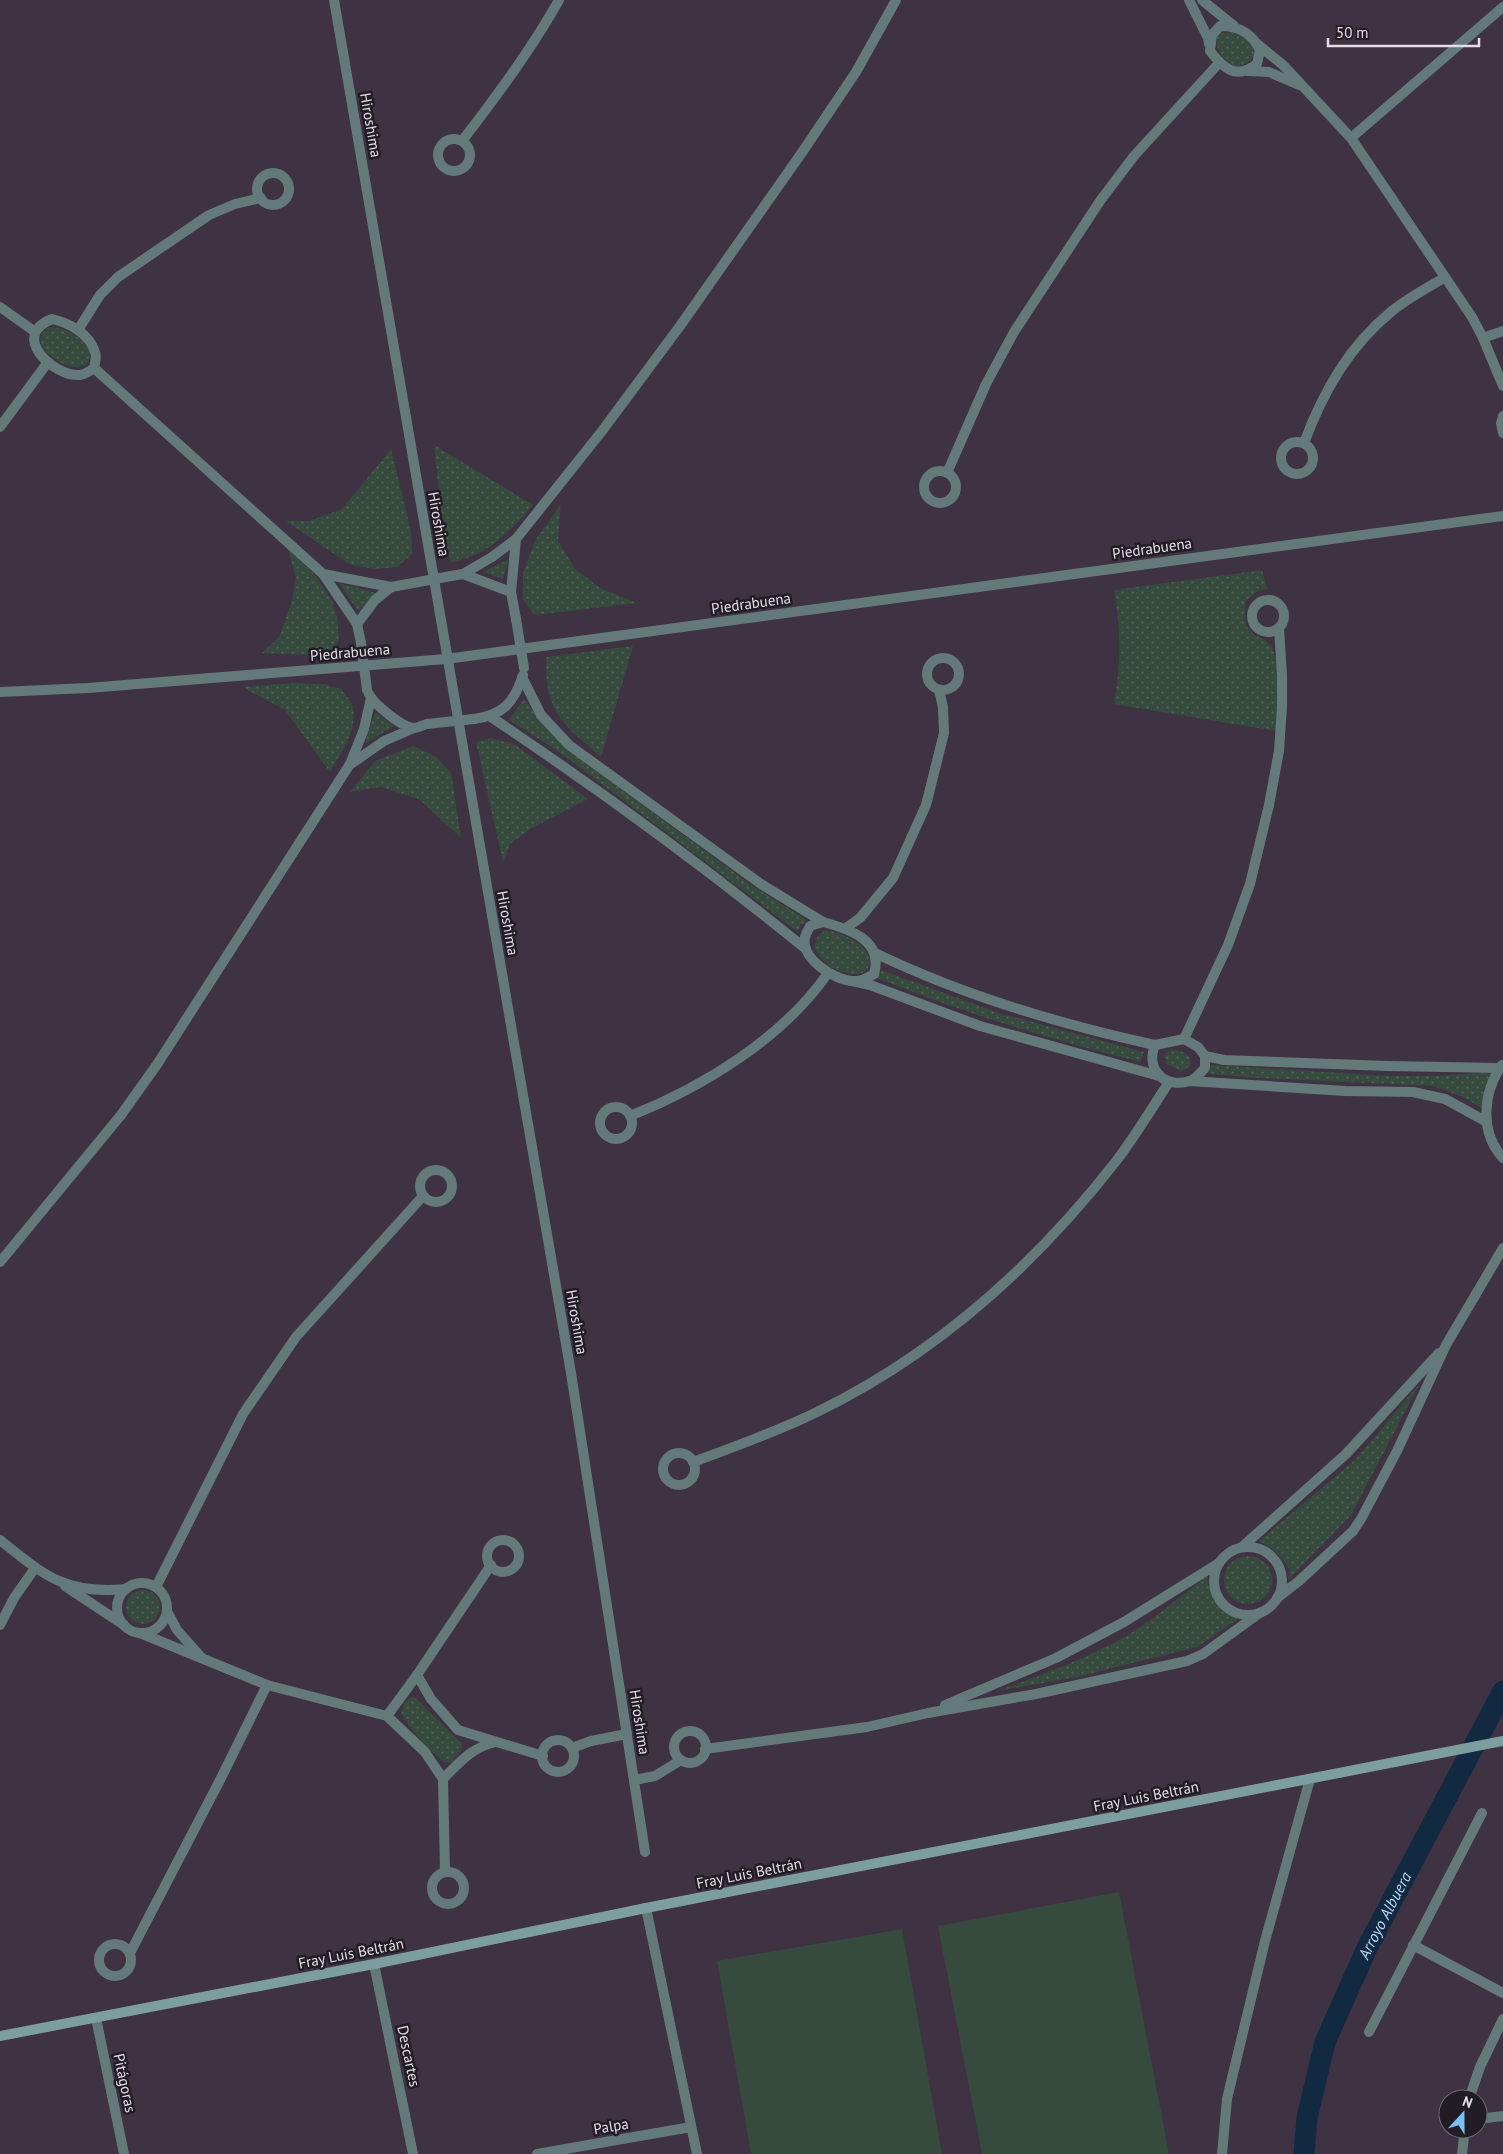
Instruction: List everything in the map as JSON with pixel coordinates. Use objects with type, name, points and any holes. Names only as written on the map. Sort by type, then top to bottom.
[{"type":"street","name":"Hiroshima","points":[[334,0],[446,659],[571,1373],[645,1852]]},
{"type":"street","points":[[462,141],[499,94],[559,0]]},
{"type":"street","points":[[323,574],[391,587],[408,584],[463,574],[492,557],[516,539],[602,431],[680,326],[856,72],[896,0]]},
{"type":"street","points":[[1189,0],[1208,38],[1210,51],[1219,63],[1234,72],[1269,72],[1303,87]]},
{"type":"street","points":[[1202,0],[1234,26],[1250,35],[1256,43],[1260,50],[1257,64],[1248,71]]},
{"type":"street","points":[[1351,138],[1503,8]]},
{"type":"street","points":[[1210,51],[1212,35],[1216,30],[1220,26],[1234,26]]},
{"type":"street","points":[[1256,43],[1283,65],[1351,138],[1472,317],[1503,386]]},
{"type":"street","points":[[947,473],[986,384],[1014,332],[1100,201],[1134,156],[1219,63]]},
{"type":"street","points":[[78,330],[100,296],[118,276],[209,215],[235,204],[261,198]]},
{"type":"street","points":[[1304,443],[1325,392],[1344,361],[1373,328],[1394,310],[1444,278]]},
{"type":"street","points":[[0,306],[34,331]]},
{"type":"street","points":[[52,319],[66,322],[78,330],[96,353],[94,368],[87,373],[80,375],[66,372],[48,362],[36,350],[34,331],[41,323],[52,319]]},
{"type":"street","points":[[1483,338],[1503,330]]},
{"type":"street","points":[[0,426],[48,362]]},
{"type":"street","points":[[0,1262],[121,1115],[190,1016],[350,764],[364,730],[369,694],[356,624],[323,574],[94,368]]},
{"type":"street","points":[[1503,416],[1501,423],[1503,433]]},
{"type":"street","name":"Piedrabuena","points":[[0,692],[88,688],[446,659],[1503,516]]},
{"type":"street","points":[[516,539],[511,592],[523,672],[541,715],[570,745],[762,884],[822,922],[846,928],[866,941],[875,953],[877,964],[874,974],[866,979],[852,981]]},
{"type":"street","points":[[463,574],[511,592]]},
{"type":"street","points":[[356,624],[375,600],[391,587]]},
{"type":"street","points":[[1184,1039],[1228,945],[1250,884],[1269,805],[1279,751],[1282,707],[1279,628]]},
{"type":"street","points":[[350,764],[384,741],[414,728],[427,724],[491,717],[514,696],[523,672]]},
{"type":"street","points":[[846,928],[860,918],[893,878],[926,805],[944,733],[943,707],[939,690]]},
{"type":"street","points":[[369,694],[400,722],[414,728]]},
{"type":"street","points":[[491,717],[550,756],[693,861],[806,950],[818,966],[828,973],[870,985],[980,1026],[1159,1076],[1169,1082],[1189,1081],[1346,1091],[1413,1092],[1445,1099],[1487,1122]]},
{"type":"street","points":[[806,950],[804,938],[810,926],[822,922]]},
{"type":"street","points":[[875,953],[933,980],[1018,1010],[1155,1045],[1184,1039],[1198,1047],[1205,1056],[1205,1068],[1196,1078],[1189,1081]]},
{"type":"street","points":[[630,1116],[682,1093],[751,1048],[796,1013],[828,973]]},
{"type":"street","points":[[1155,1045],[1151,1055],[1154,1068],[1159,1076]]},
{"type":"street","points":[[1205,1056],[1224,1060],[1360,1065],[1502,1066]]},
{"type":"street","points":[[1502,1066],[1492,1079],[1486,1101],[1487,1122],[1492,1138],[1503,1158]]},
{"type":"street","points":[[693,1462],[815,1413],[872,1382],[920,1351],[960,1321],[1009,1279],[1041,1248],[1082,1202],[1117,1159],[1169,1082]]},
{"type":"street","points":[[156,1587],[244,1414],[261,1388],[296,1337],[423,1196]]},
{"type":"street","points":[[706,1749],[867,1726],[928,1712],[1036,1694],[1187,1661],[1203,1654],[1270,1606],[1353,1531],[1389,1466],[1446,1344],[1503,1248]]},
{"type":"street","points":[[928,1712],[1056,1658],[1124,1622],[1219,1563],[1232,1551],[1242,1547],[1346,1454],[1446,1344]]},
{"type":"street","points":[[0,1540],[35,1568],[63,1583],[101,1591],[126,1589],[141,1583],[156,1587],[165,1598],[167,1611],[177,1630],[203,1660]]},
{"type":"street","points":[[1242,1547],[1253,1548],[1272,1557],[1282,1577],[1281,1588],[1277,1598]]},
{"type":"street","points":[[1219,1563],[1214,1579],[1215,1591],[1220,1601],[1229,1609],[1239,1614],[1251,1615],[1261,1612]]},
{"type":"street","points":[[387,1716],[418,1675],[491,1565]]},
{"type":"street","points":[[0,1625],[14,1598],[35,1568]]},
{"type":"street","points":[[63,1583],[71,1591],[126,1627],[203,1660],[267,1685],[387,1716],[425,1752],[442,1779],[445,1872]]},
{"type":"street","points":[[126,1589],[118,1604],[118,1612],[126,1627]]},
{"type":"street","points":[[140,1633],[155,1630],[165,1618],[167,1611]]},
{"type":"street","points":[[418,1675],[431,1699],[458,1730],[543,1756]]},
{"type":"street","points":[[130,1952],[219,1782],[267,1685]]},
{"type":"street","points":[[691,1731],[700,1735],[704,1739],[706,1749],[704,1754],[696,1761],[681,1760],[677,1757],[674,1747],[677,1737],[691,1731]]},
{"type":"street","points":[[572,1748],[591,1741],[627,1734]]},
{"type":"street","points":[[555,1740],[565,1742],[572,1748],[574,1759],[569,1768],[560,1772],[546,1766],[543,1756],[546,1746],[555,1740]]},
{"type":"street","name":"Fray Luis Beltrán","points":[[0,2036],[1503,1741]]},
{"type":"street","points":[[442,1779],[470,1752],[480,1746],[496,1742]]},
{"type":"street","points":[[634,1780],[655,1776],[681,1760]]},
{"type":"street","points":[[1222,2154],[1227,2100],[1264,1941],[1310,1779]]},
{"type":"street","points":[[1369,2032],[1482,1813]]},
{"type":"street","points":[[646,1908],[697,2154]]},
{"type":"street","points":[[1413,1945],[1503,1993]]},
{"type":"street","name":"Descartes","points":[[374,1964],[413,2154]]},
{"type":"street","name":"Pitágoras","points":[[96,2018],[124,2154]]},
{"type":"street","points":[[1472,2089],[1503,2019]]},
{"type":"street","points":[[1488,2118],[1503,2116]]},
{"type":"street","name":"Palpa","points":[[537,2154],[691,2127]]},
{"type":"street","points":[[1462,2154],[1464,2139]]},
{"type":"green space","points":[[1230,32],[1245,37],[1253,45],[1254,54],[1249,62],[1235,67],[1220,54],[1217,45],[1218,34]]},
{"type":"green space","points":[[50,327],[63,329],[80,339],[91,355],[87,364],[77,367],[69,366],[46,352],[42,346],[41,339],[43,333]]},
{"type":"green space","points":[[434,445],[533,505],[516,524],[487,548],[464,559],[451,562],[444,539]]},
{"type":"green space","points":[[391,449],[411,531],[412,554],[397,567],[374,569],[349,564],[286,521],[309,521],[342,509]]},
{"type":"green space","points":[[561,504],[558,541],[575,569],[602,589],[637,603],[535,615],[523,600],[523,573],[535,541]]},
{"type":"green space","points":[[288,549],[315,575],[332,601],[337,617],[339,640],[331,656],[262,653],[279,637],[292,601],[296,578]]},
{"type":"green space","points":[[509,559],[503,579],[483,572]]},
{"type":"green space","points":[[1262,570],[1267,589],[1258,591],[1246,601],[1245,615],[1246,625],[1250,631],[1266,641],[1274,653],[1278,682],[1276,731],[1114,704],[1118,676],[1119,647],[1118,618],[1114,590]]},
{"type":"green space","points":[[339,583],[376,593],[358,611]]},
{"type":"green space","points":[[633,646],[601,757],[566,725],[559,715],[549,691],[546,676],[546,657]]},
{"type":"green space","points":[[293,683],[324,684],[341,689],[352,705],[354,713],[351,731],[330,772],[285,710],[242,687]]},
{"type":"green space","points":[[524,699],[565,748],[750,884],[807,920],[801,925],[798,932],[562,754],[509,720]]},
{"type":"green space","points":[[375,712],[394,726],[365,744]]},
{"type":"green space","points":[[491,738],[514,744],[588,799],[530,829],[510,844],[503,862],[476,742]]},
{"type":"green space","points":[[413,746],[435,756],[451,773],[461,838],[419,799],[380,787],[350,792],[375,761]]},
{"type":"green space","points":[[825,930],[847,937],[861,946],[869,958],[869,965],[866,970],[862,973],[850,974],[828,965],[814,947],[818,936]]},
{"type":"green space","points":[[881,970],[999,1013],[1144,1052],[1140,1062],[1007,1024],[942,1003],[877,978]]},
{"type":"green space","points":[[1171,1049],[1181,1051],[1190,1057],[1190,1066],[1182,1071],[1166,1064],[1164,1055]]},
{"type":"green space","points":[[1211,1065],[1391,1076],[1435,1076],[1492,1072],[1484,1089],[1483,1109],[1463,1097],[1434,1086],[1209,1074]]},
{"type":"green space","points":[[1420,1383],[1351,1515],[1288,1580],[1290,1570],[1284,1561],[1273,1550],[1259,1541],[1356,1459]]},
{"type":"green space","points":[[1243,1556],[1253,1556],[1262,1560],[1268,1566],[1271,1571],[1271,1589],[1262,1600],[1253,1604],[1243,1604],[1234,1600],[1228,1594],[1224,1585],[1224,1575],[1228,1566],[1234,1560]]},
{"type":"green space","points":[[1207,1576],[1210,1592],[1216,1603],[1224,1611],[1238,1619],[1197,1647],[1077,1677],[997,1691],[1056,1669],[1114,1643],[1150,1620]]},
{"type":"green space","points":[[143,1590],[155,1595],[160,1607],[155,1619],[143,1624],[131,1619],[126,1607],[131,1595]]},
{"type":"green space","points":[[410,1698],[416,1698],[462,1744],[461,1751],[452,1762],[445,1763],[421,1740],[405,1721],[401,1714],[404,1704]]},
{"type":"green space","points":[[1119,1892],[1169,2154],[982,2154],[938,1926]]},
{"type":"green space","points":[[902,1929],[942,2154],[751,2154],[717,1961]]},
{"type":"waterway","name":"Arroyo Albuera","points":[[1304,2154],[1307,2118],[1325,2042],[1367,1948],[1503,1691]]}]
